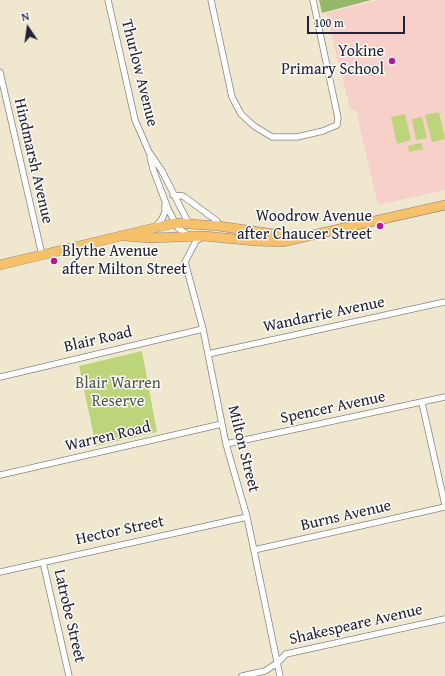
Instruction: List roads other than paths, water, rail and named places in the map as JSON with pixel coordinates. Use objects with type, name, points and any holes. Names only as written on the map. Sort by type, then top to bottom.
[{"type":"main road","points":[[126,236],[150,238],[188,235],[282,242],[445,205]]},
{"type":"main road","points":[[0,265],[176,223],[218,226],[295,238]]},
{"type":"street","name":"Thurlow Avenue","points":[[108,0],[135,120],[149,152],[162,172],[189,224]]},
{"type":"street","points":[[211,0],[232,97],[241,114],[254,126],[272,137],[297,137],[323,131],[337,125],[338,118],[312,0]]},
{"type":"street","name":"Hindmarsh Avenue","points":[[0,72],[42,255]]},
{"type":"street","name":"Thurlow Avenue","points":[[149,152],[153,169],[165,202],[178,228],[188,235]]},
{"type":"street","points":[[174,195],[183,196],[217,221],[218,226]]},
{"type":"street","points":[[155,228],[165,212],[165,202]]},
{"type":"street","name":"Milton Street","points":[[204,236],[196,241],[185,262],[203,329],[226,444],[247,517],[280,676]]},
{"type":"street","name":"Wandarrie Avenue","points":[[208,354],[445,302]]},
{"type":"street","name":"Blair Road","points":[[0,377],[203,329]]},
{"type":"street","name":"Spencer Avenue","points":[[226,444],[445,397]]},
{"type":"street","points":[[422,402],[445,506]]},
{"type":"street","name":"Warren Road","points":[[0,475],[222,424]]},
{"type":"street","name":"Burns Avenue","points":[[254,550],[445,506]]},
{"type":"street","name":"Hector Street","points":[[0,572],[247,517]]},
{"type":"street","name":"Latrobe Street","points":[[43,562],[69,676]]},
{"type":"street","name":"Shakespeare Avenue","points":[[242,676],[265,671],[277,663],[286,654],[445,619]]},
{"type":"place","name":"Yokine Primary School","points":[[392,61]]},
{"type":"place","name":"Woodrow Avenue after Chaucer Street","points":[[380,226]]},
{"type":"place","name":"Blythe Avenue after Milton Street","points":[[54,261]]},
{"type":"park label","name":"Blair Warren Reserve","points":[[118,393]]}]
